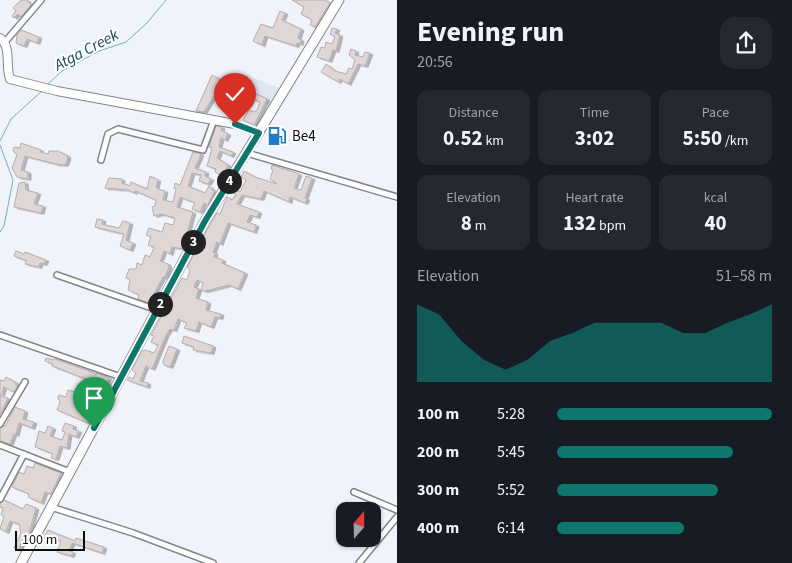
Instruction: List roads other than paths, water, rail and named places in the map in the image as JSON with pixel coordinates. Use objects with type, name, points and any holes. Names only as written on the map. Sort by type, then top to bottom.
[{"type":"main road","points":[[21,563],[205,221],[340,0]]},
{"type":"street","points":[[41,0],[3,40],[10,79],[57,91],[214,120],[259,133]]},
{"type":"street","points":[[101,160],[108,134],[118,129],[203,150],[214,120]]},
{"type":"street","points":[[247,153],[397,197]]},
{"type":"street","points":[[57,275],[156,310]]},
{"type":"street","points":[[0,335],[121,377]]},
{"type":"street","points":[[0,424],[25,382]]},
{"type":"street","points":[[0,445],[70,472]]},
{"type":"street","points":[[0,499],[24,454]]},
{"type":"street","points":[[354,492],[397,510]]},
{"type":"street","points":[[51,507],[133,533],[213,563]]},
{"type":"street","points":[[359,563],[397,517]]},
{"type":"waterway","name":"Atga Creek","points":[[47,85],[62,71],[99,51],[126,42],[147,23],[166,0]]},
{"type":"waterway","name":"Atga Creek","points":[[0,141],[11,119],[43,90]]},
{"type":"waterway","name":"Atga Creek","points":[[0,145],[13,180],[4,226],[0,232]]},
{"type":"place","name":"Be4","points":[[277,136]]}]
